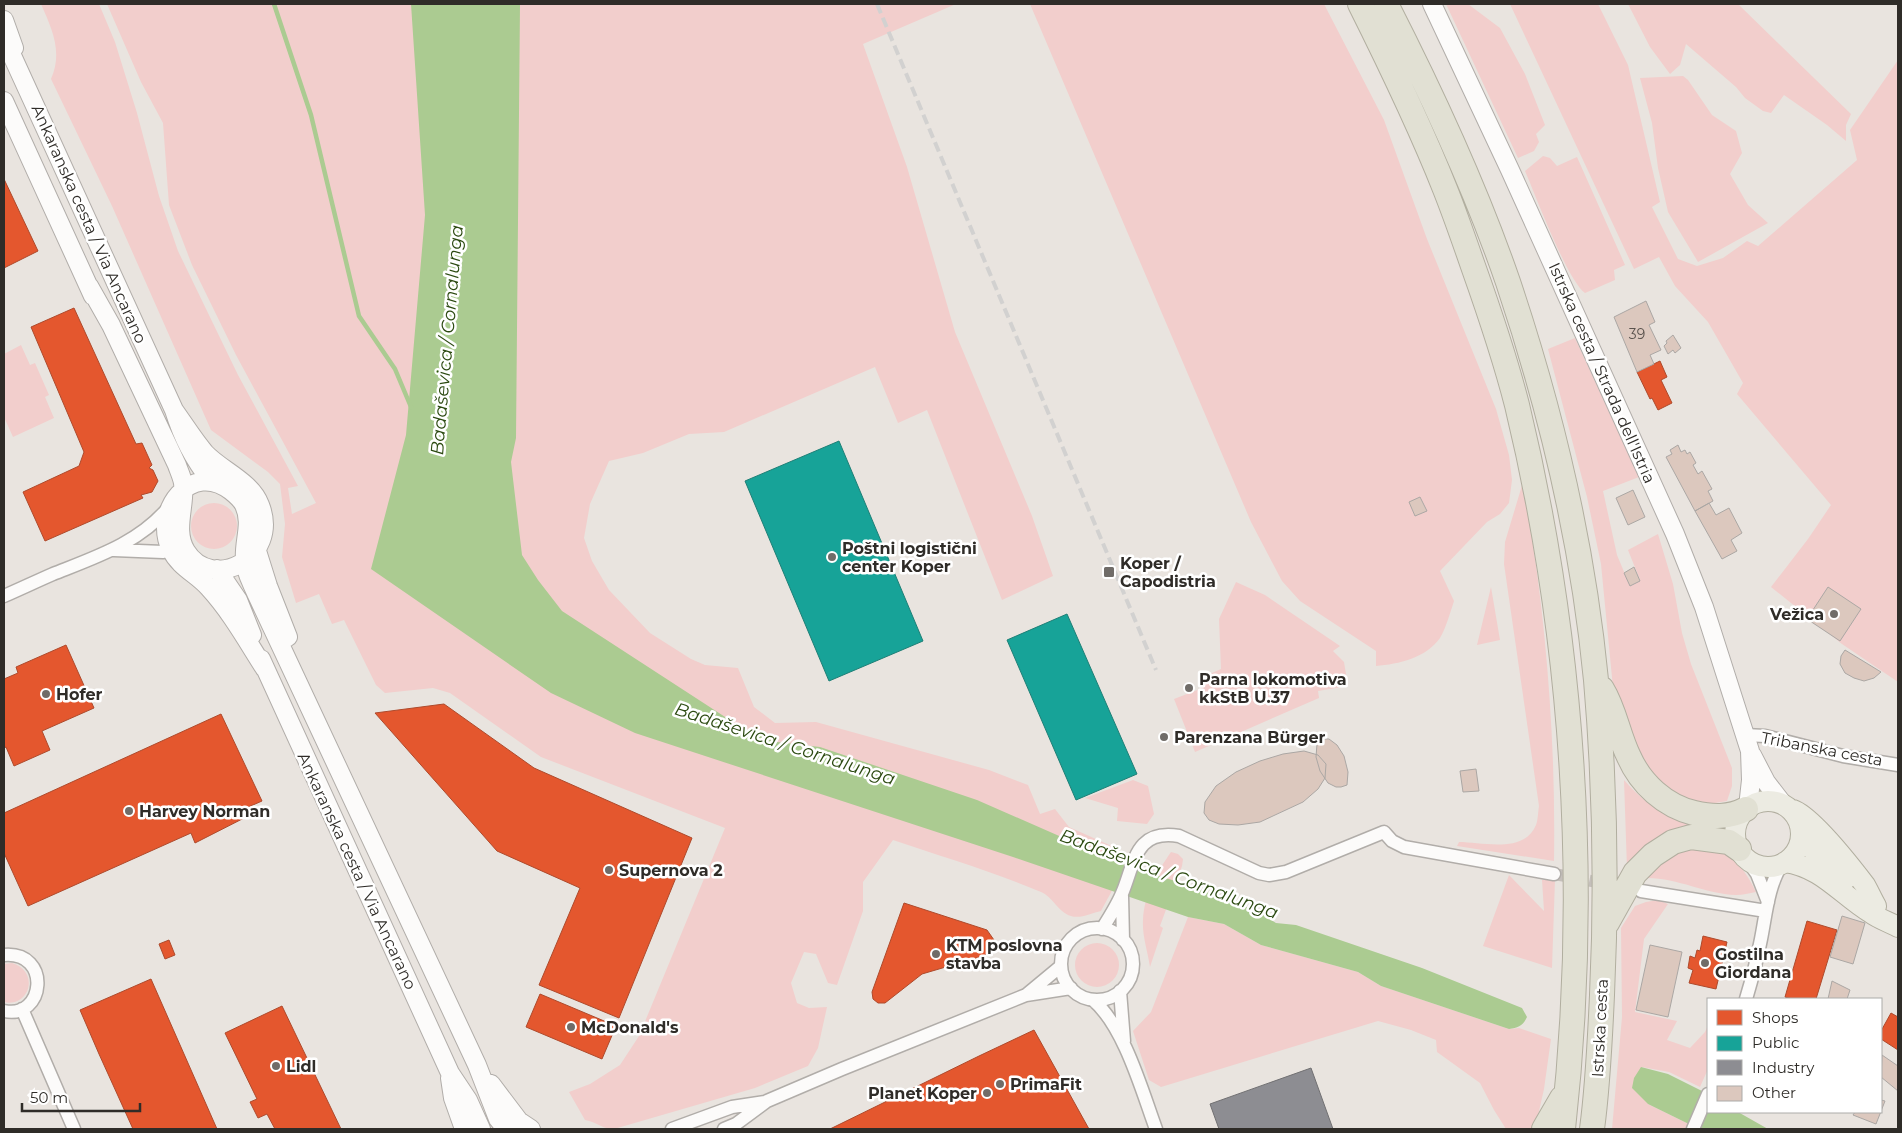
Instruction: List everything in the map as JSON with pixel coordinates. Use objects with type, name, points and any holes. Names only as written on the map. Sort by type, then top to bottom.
[{"type":"highway","points":[[1360,4],[1386,56],[1445,188],[1488,306],[1516,403],[1544,532],[1557,617],[1565,688],[1574,820],[1576,942],[1563,1129]]},
{"type":"highway","name":"Istrska cesta","points":[[1386,4],[1414,59],[1471,185],[1507,281],[1543,396],[1568,501],[1585,596],[1596,679],[1602,781],[1606,927],[1597,1087],[1592,1129]]},
{"type":"highway","points":[[1596,679],[1611,704],[1629,757],[1639,775],[1649,787],[1665,800],[1681,809],[1694,813],[1720,816],[1738,814],[1747,808]]},
{"type":"highway","points":[[1606,927],[1635,873],[1653,855],[1673,842],[1691,837],[1728,842],[1743,855]]},
{"type":"highway","points":[[1544,1129],[1567,1090]]},
{"type":"main road","points":[[1876,906],[1866,887],[1805,816],[1776,802],[1762,801],[1747,808],[1741,815],[1736,828],[1736,842],[1743,855],[1756,865],[1765,867],[1784,863],[1804,866],[1821,874],[1870,913],[1897,927]]},
{"type":"main road","points":[[1784,863],[1794,854],[1801,837],[1800,823],[1786,806]]},
{"type":"main road","points":[[1801,837],[1897,927]]},
{"type":"street","name":"Istrska cesta / Strada dell'Istria","points":[[1432,4],[1510,170],[1674,534],[1704,607],[1748,743]]},
{"type":"street","points":[[4,20],[33,100]]},
{"type":"street","name":"Ankaranska cesta / Via Ancarano","points":[[4,38],[174,410]]},
{"type":"street","name":"Ankaranska cesta / Via Ancarano","points":[[4,101],[89,286],[106,331],[166,464],[178,498]]},
{"type":"street","points":[[174,410],[182,435],[198,464],[211,481],[227,488],[243,504],[248,516],[251,556]]},
{"type":"street","points":[[114,550],[163,552],[178,550],[204,566],[216,569],[227,568],[251,556],[264,531],[260,504],[245,484],[217,465],[204,452],[174,410]]},
{"type":"street","points":[[4,596],[114,550],[143,532],[160,518],[178,498],[202,482],[211,481]]},
{"type":"street","points":[[178,498],[167,525],[186,570],[207,585],[223,604],[265,669]]},
{"type":"street","name":"Ankaranska cesta / Via Ancarano","points":[[251,556],[256,593],[477,1065],[498,1119],[506,1129]]},
{"type":"street","points":[[216,569],[238,600],[265,669]]},
{"type":"street","name":"Ankaranska cesta / Via Ancarano","points":[[265,669],[450,1073],[468,1100],[481,1129]]},
{"type":"street","name":"Tribanska cesta","points":[[1748,743],[1766,736],[1843,756],[1898,765]]},
{"type":"street","points":[[1748,743],[1766,782],[1786,806]]},
{"type":"street","points":[[1747,808],[1751,780],[1748,743]]},
{"type":"street","points":[[1102,929],[1122,894],[1138,849],[1146,841],[1165,834],[1179,836],[1259,873],[1269,875],[1286,872],[1384,832],[1392,840],[1404,847],[1554,874]]},
{"type":"street","points":[[1743,855],[1758,874],[1767,907]]},
{"type":"street","points":[[1746,998],[1756,968],[1767,907],[1776,876],[1784,863]]},
{"type":"street","points":[[1641,891],[1767,907]]},
{"type":"street","points":[[1122,894],[1122,940]]},
{"type":"street","points":[[1093,1000],[1108,998],[1120,991],[1129,980],[1132,966],[1130,952],[1122,940],[1113,933],[1102,929],[1092,929],[1076,936],[1065,948],[1061,966],[1064,978],[1078,995],[1093,1000],[1100,1006],[1125,1046],[1156,1129]]},
{"type":"street","points":[[4,955],[22,957],[30,962],[38,978],[38,988],[30,1004],[15,1011],[4,1011]]},
{"type":"street","points":[[1026,995],[1061,966]]},
{"type":"street","points":[[724,1129],[736,1124],[767,1102],[842,1069],[1026,995],[1071,988]]},
{"type":"street","points":[[1120,991],[1125,1046]]},
{"type":"street","points":[[22,1009],[74,1129]]},
{"type":"street","name":"Ankaranska cesta / Via Ancarano","points":[[477,1065],[516,1117],[531,1129]]},
{"type":"street","name":"Ankaranska cesta / Via Ancarano","points":[[450,1073],[453,1098],[464,1129]]},
{"type":"street","points":[[1694,1128],[1707,1096]]},
{"type":"street","points":[[672,1129],[732,1107],[767,1102]]},
{"type":"shaded area","points":[[41,4],[99,4],[115,42],[137,113],[159,196],[178,251],[238,375],[298,486],[288,488],[292,514],[316,503],[236,355],[192,265],[169,205],[163,123],[141,82],[107,4],[956,4],[863,44],[907,167],[955,332],[1032,516],[1053,576],[1002,600],[927,410],[898,423],[875,367],[724,432],[689,434],[643,453],[609,461],[590,504],[584,538],[592,561],[609,590],[650,633],[691,659],[705,665],[738,668],[754,707],[775,723],[816,722],[989,770],[1028,785],[1040,814],[1055,809],[1069,827],[1116,848],[1124,855],[1124,861],[1119,876],[1101,911],[1082,916],[1071,916],[1066,914],[1049,897],[1041,892],[987,871],[893,840],[863,882],[863,911],[837,985],[828,983],[816,954],[804,952],[791,983],[797,1003],[809,1008],[827,1007],[818,1048],[808,1066],[755,1088],[614,1129],[585,1120],[569,1092],[590,1084],[620,1065],[639,1036],[725,828],[541,757],[450,693],[433,688],[385,693],[376,685],[344,620],[332,624],[319,594],[296,603],[282,557],[285,524],[280,484],[268,472],[211,430],[112,206],[51,79],[56,59],[55,41]]},
{"type":"shaded area","points":[[1030,4],[1324,4],[1384,120],[1427,239],[1496,409],[1509,455],[1512,480],[1509,503],[1500,514],[1487,522],[1440,571],[1454,601],[1440,638],[1427,651],[1403,662],[1376,666],[1376,651],[1300,601],[1282,581],[1251,522]]},
{"type":"shaded area","points":[[1446,4],[1468,4],[1500,28],[1525,74],[1545,125],[1536,134],[1539,142],[1534,151],[1518,158]]},
{"type":"shaded area","points":[[1510,4],[1598,4],[1628,65],[1660,202],[1652,207],[1678,259],[1697,266],[1723,258],[1747,241],[1758,246],[1857,160],[1850,130],[1898,60],[1898,682],[1842,644],[1771,587],[1808,539],[1831,505],[1737,394],[1743,383],[1708,322],[1675,286],[1659,257],[1634,269]]},
{"type":"shaded area","points":[[1628,4],[1738,4],[1851,114],[1846,125],[1846,141],[1827,125],[1784,95],[1771,113],[1763,111],[1745,98],[1736,87],[1686,44],[1680,65],[1670,74],[1650,47]]},
{"type":"shaded area","points":[[1683,76],[1688,80],[1712,115],[1736,131],[1742,153],[1730,174],[1748,205],[1768,223],[1698,262],[1668,212],[1658,168],[1652,123],[1640,78]]},
{"type":"shaded area","points":[[1543,156],[1550,158],[1557,166],[1577,157],[1625,265],[1614,270],[1615,280],[1585,293],[1570,272],[1552,236],[1525,171]]},
{"type":"shaded area","points":[[1575,338],[1639,477],[1603,491],[1617,555],[1630,586],[1640,580],[1628,550],[1658,534],[1673,584],[1682,633],[1691,664],[1732,768],[1732,786],[1727,801],[1703,805],[1683,800],[1645,772],[1614,698],[1601,564],[1587,497],[1548,349]]},
{"type":"shaded area","points":[[21,345],[30,365],[35,363],[49,395],[45,397],[54,418],[13,437],[4,417],[4,354]]},
{"type":"shaded area","points":[[1523,482],[1531,529],[1548,670],[1553,766],[1554,861],[1457,846],[1459,842],[1502,844],[1522,840],[1530,834],[1537,821],[1539,806],[1504,564],[1505,542]]},
{"type":"shaded area","points":[[219,503],[223,504],[233,513],[236,517],[236,535],[227,545],[219,549],[209,549],[201,545],[192,535],[191,521],[195,513],[205,504]]},
{"type":"shaded area","points":[[1236,582],[1265,595],[1340,646],[1333,651],[1344,662],[1348,686],[1318,691],[1319,698],[1195,752],[1174,699],[1205,687],[1203,677],[1221,669],[1219,619]]},
{"type":"shaded area","points":[[1491,587],[1500,640],[1477,645]]},
{"type":"shaded area","points":[[1133,780],[1148,786],[1154,814],[1147,824],[1117,821],[1118,808],[1085,798]]},
{"type":"shaded area","points":[[1624,780],[1639,795],[1654,806],[1690,824],[1668,836],[1627,869]]},
{"type":"shaded area","points":[[1692,848],[1713,848],[1725,851],[1741,867],[1756,892],[1739,895],[1724,894],[1668,880],[1645,878],[1663,859]]},
{"type":"shaded area","points":[[1171,852],[1178,854],[1183,859],[1182,866],[1160,926],[1163,928],[1150,967],[1143,932],[1144,911],[1152,884]]},
{"type":"shaded area","points":[[1509,875],[1544,911],[1542,880],[1555,879],[1552,968],[1483,946]]},
{"type":"shaded area","points":[[1658,900],[1668,904],[1644,939],[1635,1012],[1677,1021],[1667,1040],[1690,1048],[1707,1027],[1707,1071],[1700,1087],[1669,1072],[1642,1067],[1648,1104],[1699,1129],[1612,1129],[1622,1017],[1621,928],[1635,906]]},
{"type":"shaded area","points":[[1188,917],[1224,924],[1261,945],[1358,972],[1381,986],[1509,1029],[1519,1028],[1551,1039],[1544,1089],[1535,1129],[1506,1129],[1480,1083],[1437,1052],[1436,1040],[1411,1030],[1378,1021],[1161,1087],[1149,1080],[1133,1031],[1151,1012]]},
{"type":"shaded area","points":[[1097,943],[1109,947],[1115,953],[1119,965],[1115,977],[1109,983],[1097,987],[1085,983],[1079,977],[1075,965],[1079,953],[1085,947]]},
{"type":"shaded area","points":[[12,963],[21,967],[26,973],[29,980],[28,988],[20,1000],[4,1002],[4,964]]},
{"type":"water","name":"Badaševica / Cornalunga","points":[[411,4],[520,4],[516,438],[511,462],[522,555],[538,580],[562,611],[739,726],[777,742],[820,747],[977,800],[1132,868],[1182,883],[1257,911],[1276,923],[1296,925],[1422,968],[1522,1008],[1527,1017],[1524,1023],[1509,1029],[1381,986],[1358,972],[1261,945],[1224,924],[1188,917],[1013,857],[635,733],[551,693],[371,569],[406,435],[425,215]]},
{"type":"water","points":[[1641,1067],[1668,1074],[1707,1094],[1707,1113],[1740,1113],[1768,1129],[1699,1129],[1648,1104],[1632,1088],[1634,1078]]},
{"type":"building: Shops","points":[[4,179],[38,251],[4,268]]},
{"type":"building: Shops","points":[[74,308],[136,444],[142,443],[152,465],[149,468],[153,470],[158,481],[152,492],[141,495],[143,498],[45,541],[23,492],[79,466],[84,452],[31,327]]},
{"type":"building: Shops","points":[[1660,361],[1667,377],[1661,380],[1672,403],[1658,410],[1652,398],[1650,399],[1637,372]]},
{"type":"building: Shops","name":"Hofer","points":[[66,645],[94,708],[42,731],[50,750],[14,766],[6,747],[4,748],[4,679],[18,673],[16,667]]},
{"type":"building: Shops","name":"Supernova 2","points":[[444,704],[534,768],[692,838],[619,1018],[539,985],[580,888],[497,851],[375,713]]},
{"type":"building: Shops","name":"Harvey Norman","points":[[221,714],[262,801],[246,808],[250,815],[195,843],[191,833],[28,906],[4,853],[4,813]]},
{"type":"building: Shops","name":"KTM poslovna stavba","points":[[904,903],[987,930],[994,940],[993,947],[989,953],[983,956],[922,974],[885,1003],[878,1003],[873,999],[872,992]]},
{"type":"building: Shops","points":[[1807,921],[1837,930],[1816,998],[1785,997]]},
{"type":"building: Shops","name":"Gostilna Giordana","points":[[1703,936],[1727,942],[1716,989],[1689,983],[1693,970],[1688,968],[1690,956],[1695,958],[1697,950],[1700,951]]},
{"type":"building: Shops","points":[[169,940],[175,955],[165,959],[159,944]]},
{"type":"building: Shops","points":[[151,979],[217,1129],[133,1129],[99,1054],[80,1010]]},
{"type":"building: Shops","name":"McDonald's","points":[[540,994],[616,1026],[602,1059],[526,1027]]},
{"type":"building: Shops","name":"Lidl","points":[[282,1006],[341,1129],[275,1129],[267,1114],[258,1118],[250,1102],[257,1099],[225,1033]]},
{"type":"building: Shops","points":[[1891,1013],[1898,1017],[1898,1050],[1882,1040],[1882,1029]]},
{"type":"building: Shops","name":"Planet Koper","points":[[1034,1030],[1089,1129],[830,1129],[979,1056]]},
{"type":"building: Public","name":"Poštni logistični center Koper","points":[[839,441],[923,641],[829,681],[745,481]]},
{"type":"building: Public","points":[[1067,614],[1137,774],[1076,800],[1007,640]]},
{"type":"building: Industry","points":[[1311,1068],[1333,1129],[1219,1129],[1210,1104]]},
{"type":"building: Other","points":[[1646,301],[1655,322],[1649,325],[1661,350],[1650,355],[1654,364],[1637,372],[1614,317]]},
{"type":"building: Other","points":[[1673,335],[1681,348],[1675,353],[1673,350],[1668,354],[1664,346],[1667,343],[1666,341]]},
{"type":"building: Other","points":[[1678,445],[1681,452],[1685,450],[1687,454],[1690,452],[1696,463],[1693,465],[1698,474],[1702,471],[1712,489],[1708,491],[1713,501],[1695,511],[1666,457],[1672,454],[1670,450]]},
{"type":"building: Other","points":[[1633,490],[1645,517],[1628,525],[1616,498]]},
{"type":"building: Other","points":[[1420,497],[1427,511],[1415,516],[1409,502]]},
{"type":"building: Other","points":[[1709,503],[1716,515],[1729,508],[1742,533],[1731,540],[1737,551],[1722,559],[1695,511]]},
{"type":"building: Other","points":[[1634,567],[1640,581],[1630,586],[1624,573]]},
{"type":"building: Other","name":"Vežica","points":[[1828,587],[1861,609],[1840,641],[1807,619]]},
{"type":"building: Other","points":[[1845,650],[1881,672],[1874,678],[1864,681],[1845,673],[1840,664],[1841,656]]},
{"type":"building: Other","points":[[1322,739],[1329,739],[1337,745],[1344,756],[1348,772],[1347,785],[1336,787],[1328,783],[1320,771],[1316,757],[1317,744]]},
{"type":"building: Other","points":[[1304,751],[1318,755],[1326,764],[1325,778],[1318,789],[1303,802],[1260,822],[1238,825],[1219,824],[1209,820],[1204,813],[1205,802],[1216,786],[1236,772],[1260,761],[1283,754]]},
{"type":"building: Other","points":[[1476,769],[1479,791],[1463,792],[1460,771]]},
{"type":"building: Other","points":[[1842,916],[1865,923],[1853,964],[1830,957]]},
{"type":"building: Other","points":[[1650,945],[1682,952],[1668,1017],[1636,1010]]},
{"type":"building: Other","points":[[1832,981],[1850,990],[1847,998],[1828,998]]},
{"type":"building: Other","points":[[1882,1055],[1898,1066],[1898,1091],[1882,1078]]},
{"type":"building: Other","points":[[1854,1113],[1881,1113],[1876,1124],[1853,1115]]},
{"type":"waterway","points":[[274,4],[311,115],[359,316],[395,369],[411,407]]},
{"type":"tunnel","points":[[1554,874],[1608,884]]},
{"type":"railway","points":[[877,4],[1156,670]]},
{"type":"place","name":"Poštni logistični center Koper","points":[[832,557]]},
{"type":"place","name":"Koper / Capodistria","points":[[1109,572]]},
{"type":"place","name":"Vežica","points":[[1834,614]]},
{"type":"place","name":"Parna lokomotiva kkStB U.37","points":[[1189,688]]},
{"type":"place","name":"Hofer","points":[[46,694]]},
{"type":"place","name":"Parenzana Bürger","points":[[1164,737]]},
{"type":"place","name":"Harvey Norman","points":[[129,811]]},
{"type":"place","name":"Supernova 2","points":[[609,870]]},
{"type":"place","name":"KTM poslovna stavba","points":[[936,954]]},
{"type":"place","name":"Gostilna Giordana","points":[[1705,963]]},
{"type":"place","name":"McDonald's","points":[[571,1027]]},
{"type":"place","name":"Lidl","points":[[276,1066]]},
{"type":"place","name":"PrimaFit","points":[[1000,1084]]},
{"type":"place","name":"Planet Koper","points":[[987,1093]]}]
